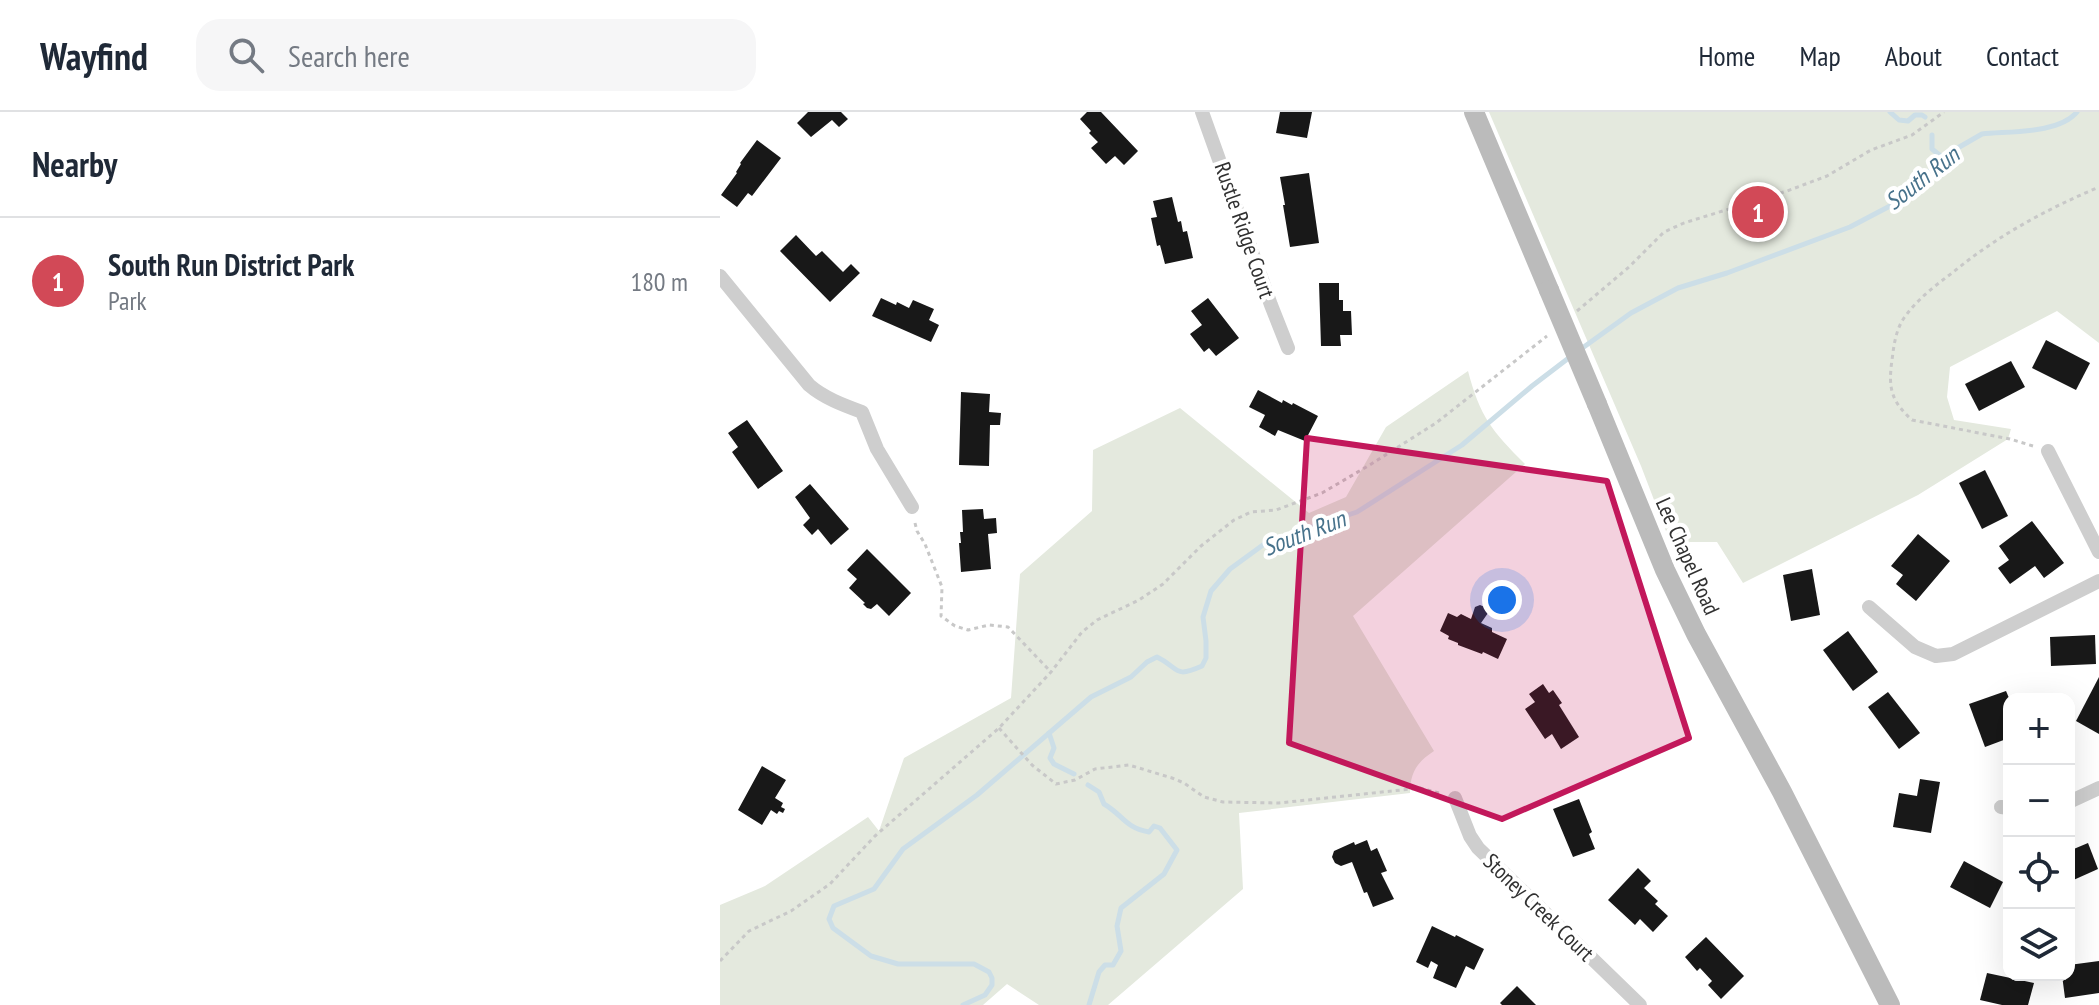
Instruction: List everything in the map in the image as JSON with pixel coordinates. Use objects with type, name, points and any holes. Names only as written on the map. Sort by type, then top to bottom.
[{"type":"main road","name":"Lee Chapel Road","points":[[1474,112],[1665,570],[1890,1005]]},
{"type":"street","name":"Rustle Ridge Court","points":[[1202,112],[1288,348]]},
{"type":"street","points":[[720,276],[809,385],[818,393],[862,412],[877,449],[912,507]]},
{"type":"street","points":[[2048,451],[2099,552]]},
{"type":"street","points":[[1869,607],[1915,647],[1936,656],[1953,654],[2099,581]]},
{"type":"street","points":[[2075,799],[2099,788]]},
{"type":"street","name":"Stoney Creek Court","points":[[1455,798],[1478,848],[1640,1005]]},
{"type":"path","points":[[1575,313],[1664,232],[1827,176],[1871,150],[1912,135],[1944,112]]},
{"type":"path","points":[[2048,451],[2010,439],[1912,420],[1892,396],[1897,332],[1906,315],[1931,289],[1982,248],[2022,223],[2099,187]]},
{"type":"path","points":[[720,961],[749,931],[791,911],[830,884],[875,836],[999,728],[1051,672],[1082,632],[1097,620],[1139,600],[1163,584],[1201,546],[1234,520],[1251,512],[1276,510],[1322,493],[1436,423],[1553,331]]},
{"type":"path","points":[[912,507],[917,531],[942,587],[941,616],[955,626],[968,630],[989,625],[1008,627],[1051,672]]},
{"type":"path","points":[[999,728],[1032,765],[1056,784],[1075,780],[1095,769],[1129,765],[1172,778],[1204,797],[1223,802],[1279,803],[1420,788],[1455,798]]},
{"type":"highlighted area","points":[[1307,438],[1607,481],[1689,738],[1502,819],[1289,743]]},
{"type":"shaded area","points":[[1489,112],[2099,112],[2099,343],[2057,311],[1950,367],[1947,397],[1954,420],[2011,429],[2008,439],[1918,495],[1743,583],[1717,542],[1690,542],[1674,548],[1669,539],[1641,466]]},
{"type":"shaded area","points":[[1468,371],[1477,400],[1489,422],[1525,464],[1353,616],[1434,751],[1416,769],[1410,793],[1239,813],[1243,889],[1108,1005],[1039,1005],[1007,984],[983,1005],[720,1005],[720,905],[765,886],[868,817],[879,831],[904,758],[1011,698],[1020,574],[1092,511],[1093,450],[1180,408],[1309,513],[1346,497],[1386,427]]},
{"type":"building","points":[[808,112],[841,112],[848,119],[839,127],[832,120],[811,137],[797,123]]},
{"type":"building","points":[[1087,112],[1101,112],[1138,151],[1124,165],[1115,156],[1106,164],[1091,148],[1098,142],[1080,119]]},
{"type":"building","points":[[1280,112],[1312,112],[1307,138],[1276,133]]},
{"type":"building","points":[[757,140],[781,158],[752,196],[748,193],[737,207],[721,195]]},
{"type":"building","points":[[1309,173],[1319,243],[1290,247],[1280,177]]},
{"type":"building","points":[[1172,197],[1178,222],[1181,221],[1183,232],[1187,231],[1193,258],[1165,264],[1160,245],[1157,246],[1151,218],[1157,217],[1153,201]]},
{"type":"building","points":[[796,235],[816,256],[822,251],[843,272],[851,264],[860,273],[830,302],[780,251]]},
{"type":"building","points":[[1319,283],[1339,283],[1339,300],[1343,300],[1343,311],[1351,311],[1352,335],[1340,335],[1341,346],[1321,346]]},
{"type":"building","points":[[881,298],[909,308],[913,300],[934,309],[929,320],[939,325],[931,342],[872,316]]},
{"type":"building","points":[[1208,298],[1239,338],[1216,356],[1209,348],[1204,352],[1190,334],[1202,325],[1191,311]]},
{"type":"building","points":[[2046,340],[2090,363],[2076,390],[2032,368]]},
{"type":"building","points":[[2011,361],[2025,387],[1979,411],[1965,384]]},
{"type":"building","points":[[1258,390],[1318,416],[1305,441],[1278,430],[1275,436],[1259,427],[1265,415],[1249,407]]},
{"type":"building","points":[[961,392],[990,394],[989,412],[1001,413],[1000,425],[990,425],[989,466],[959,465]]},
{"type":"building","points":[[747,420],[783,471],[758,489],[732,452],[738,447],[728,433]]},
{"type":"building","points":[[1985,470],[2008,516],[1982,529],[1959,483]]},
{"type":"building","points":[[810,484],[849,529],[831,545],[818,529],[812,535],[803,525],[810,518],[795,497]]},
{"type":"building","points":[[983,509],[984,519],[996,518],[997,533],[988,534],[991,569],[961,572],[959,543],[960,532],[963,532],[962,510]]},
{"type":"building","points":[[2032,521],[2064,563],[2044,578],[2035,566],[2010,584],[1998,568],[2009,560],[1999,546]]},
{"type":"building","points":[[1918,534],[1950,561],[1916,601],[1896,584],[1903,575],[1891,566]]},
{"type":"building","points":[[867,549],[911,593],[889,616],[877,604],[871,609],[867,608],[849,588],[857,579],[847,570]]},
{"type":"building","points":[[1812,569],[1820,615],[1791,621],[1783,575]]},
{"type":"building","points":[[1480,605],[1487,608],[1488,613],[1481,623],[1507,639],[1498,659],[1458,645],[1440,631],[1448,613],[1471,619],[1475,607]]},
{"type":"building","points":[[1848,631],[1878,672],[1853,691],[1823,650]]},
{"type":"building","points":[[2095,635],[2096,664],[2051,666],[2050,637]]},
{"type":"building","points":[[2099,677],[2099,734],[2076,721]]},
{"type":"building","points":[[1543,684],[1549,693],[1553,690],[1562,703],[1559,705],[1579,737],[1561,749],[1552,734],[1545,739],[1525,709],[1535,702],[1529,694]]},
{"type":"building","points":[[2006,691],[2003,693],[2003,740],[1985,747],[1969,704]]},
{"type":"building","points":[[1888,692],[1920,733],[1899,749],[1868,707]]},
{"type":"building","points":[[762,766],[786,780],[775,798],[783,803],[783,813],[779,811],[777,814],[771,810],[762,825],[738,810]]},
{"type":"building","points":[[1920,779],[1940,782],[1931,833],[1893,827],[1899,793],[1917,796]]},
{"type":"building","points":[[1579,799],[1595,849],[1573,857],[1553,809]]},
{"type":"building","points":[[1367,840],[1371,851],[1377,848],[1387,871],[1381,873],[1394,899],[1373,907],[1352,862],[1341,866],[1332,857],[1334,851]]},
{"type":"building","points":[[2088,843],[2098,869],[2075,879],[2075,848]]},
{"type":"building","points":[[1964,861],[2003,882],[1990,908],[1950,887]]},
{"type":"building","points":[[1638,868],[1651,881],[1644,888],[1668,916],[1653,932],[1640,919],[1635,925],[1608,900]]},
{"type":"building","points":[[1432,926],[1484,949],[1474,970],[1466,966],[1456,988],[1433,978],[1438,965],[1431,961],[1428,968],[1416,962]]},
{"type":"building","points":[[1706,937],[1744,976],[1721,999],[1708,985],[1712,981],[1700,968],[1697,971],[1685,957]]},
{"type":"building","points":[[2099,961],[2099,993],[2065,998],[2063,981],[2075,981],[2075,964]]},
{"type":"building","points":[[1987,973],[2003,976],[2003,981],[2034,983],[2028,1005],[2002,1005],[1980,1000]]},
{"type":"building","points":[[1517,986],[1536,1005],[1500,1003]]},
{"type":"waterway","points":[[1890,112],[1899,120],[1908,121],[1915,115],[1925,117]]},
{"type":"waterway","name":"South Run","points":[[1581,349],[1631,313],[1678,288],[1850,227],[1890,206],[1924,178],[1942,157],[1982,134],[2046,128],[2069,119],[2077,112]]},
{"type":"waterway","points":[[1932,135],[1932,149],[1942,157]]},
{"type":"waterway","name":"South Run","points":[[963,1005],[985,995],[992,985],[989,972],[974,964],[898,964],[871,956],[833,928],[829,919],[834,906],[874,889],[903,849],[977,795],[1091,697],[1131,677],[1157,657],[1181,672],[1202,666],[1206,658],[1203,617],[1211,591],[1230,569],[1267,542],[1357,512],[1462,445],[1570,357]]},
{"type":"waterway","points":[[1049,733],[1054,748],[1050,758],[1054,764],[1074,774]]},
{"type":"waterway","points":[[1088,785],[1099,792],[1104,804],[1129,824],[1149,832],[1154,826],[1160,828],[1177,850],[1164,874],[1121,908],[1117,926],[1121,951],[1113,965],[1105,965],[1099,972],[1089,1005]]},
{"type":"place","name":"South Run District Park","points":[[1758,212]]}]
